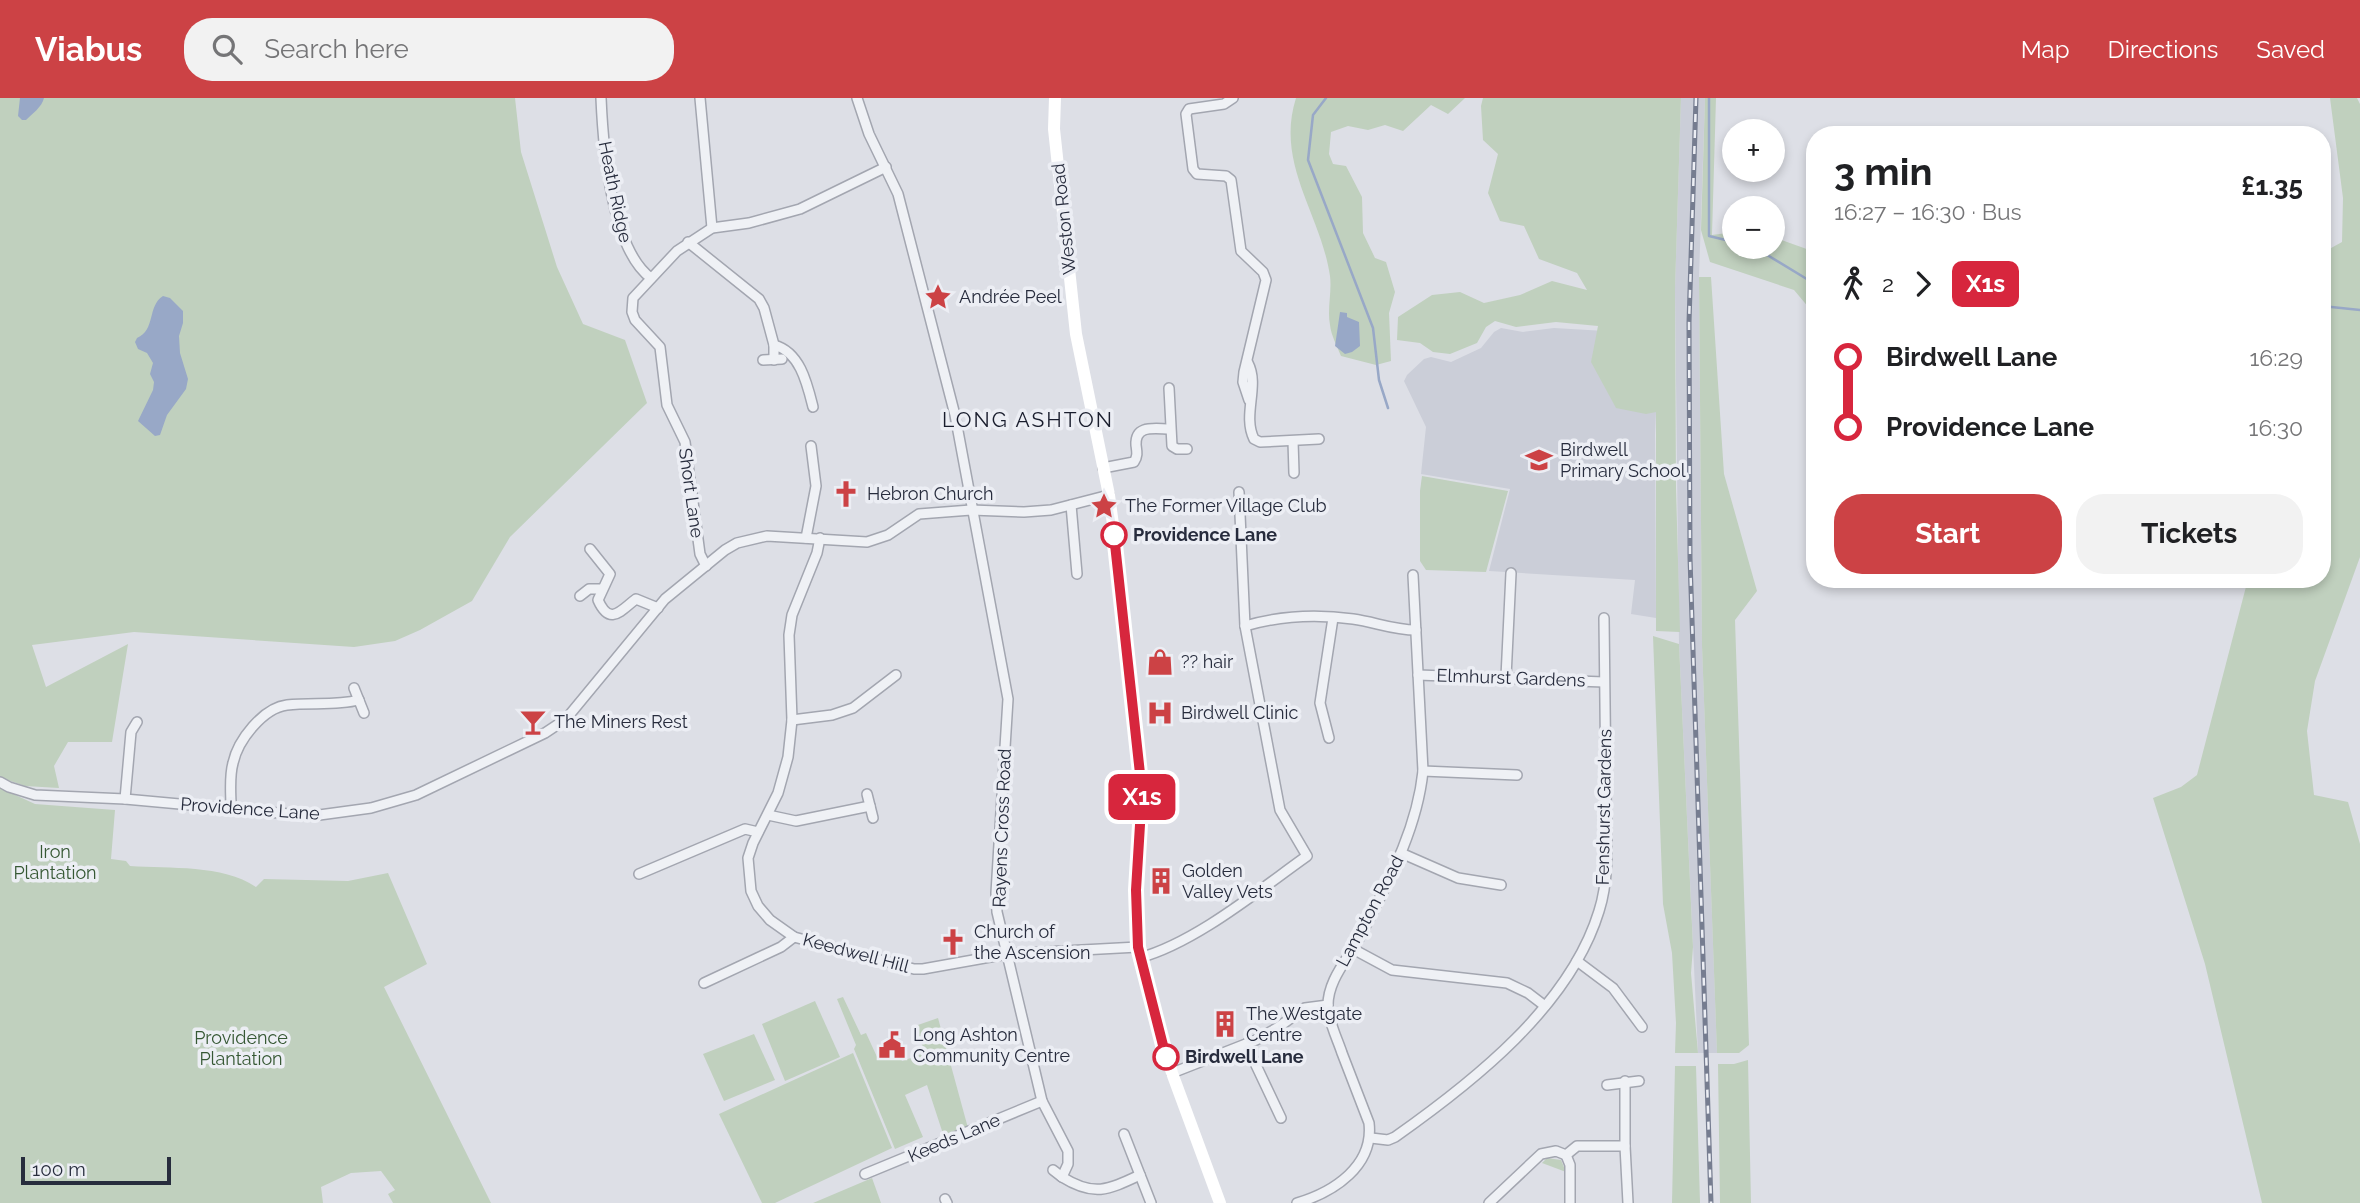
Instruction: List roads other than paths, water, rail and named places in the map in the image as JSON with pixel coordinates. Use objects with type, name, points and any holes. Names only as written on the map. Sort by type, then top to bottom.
[{"type":"street","name":"Heath Ridge","points":[[601,98],[603,145],[622,240],[632,260],[650,278]]},
{"type":"street","points":[[700,98],[712,228],[749,223],[800,209],[886,167]]},
{"type":"street","name":"Rayens Cross Road","points":[[857,98],[869,134],[898,194],[955,415],[1008,699],[997,912],[1042,1101],[1068,1151],[1068,1164],[1062,1177]]},
{"type":"street","name":"Weston Road","points":[[1055,98],[1054,129],[1076,334],[1108,495],[1141,783],[1142,813],[1136,890],[1138,953],[1172,1073],[1220,1203]]},
{"type":"street","points":[[1233,98],[1224,104],[1189,109],[1186,114],[1193,169],[1196,174],[1226,176],[1231,180],[1238,244],[1241,251],[1263,272],[1266,280],[1243,382],[1250,400],[1251,434],[1260,442],[1319,439]]},
{"type":"street","name":"Short Lane","points":[[706,566],[700,554],[685,442],[669,413],[660,347],[635,320],[632,312],[633,298],[650,278],[688,242],[712,228]]},
{"type":"street","points":[[688,242],[759,299],[778,360],[763,360]]},
{"type":"street","points":[[774,345],[791,354],[801,369],[814,390],[813,407]]},
{"type":"street","points":[[1169,388],[1172,446],[1187,449]]},
{"type":"street","points":[[1103,468],[1135,462],[1136,437],[1140,431],[1170,429]]},
{"type":"street","points":[[1293,441],[1294,473]]},
{"type":"street","points":[[807,538],[816,486],[811,446]]},
{"type":"street","points":[[1239,492],[1245,626],[1281,618],[1333,618],[1358,620],[1398,630],[1416,630]]},
{"type":"street","name":"Providence Lane","points":[[0,782],[35,795],[125,799],[301,815],[326,816],[371,808],[416,795],[545,733],[566,719],[665,599],[737,543],[767,536],[867,542],[888,534],[919,514],[971,510],[1051,510],[1108,495]]},
{"type":"street","points":[[1071,505],[1077,574]]},
{"type":"street","name":"Keedwell Hill","points":[[820,538],[817,553],[792,615],[789,635],[792,720],[783,780],[748,858],[751,891],[758,906],[770,920],[794,937],[914,969],[1007,954],[1138,953],[1170,948],[1307,856],[1280,810],[1245,626]]},
{"type":"street","points":[[590,549],[610,574],[598,600],[608,614],[621,613],[636,600],[658,608]]},
{"type":"street","points":[[591,569],[600,561]]},
{"type":"street","points":[[1506,677],[1511,573]]},
{"type":"street","name":"Lampton Road","points":[[1328,1005],[1331,986],[1353,949],[1401,853],[1420,800],[1423,771],[1413,575]]},
{"type":"street","points":[[580,596],[589,589],[601,589]]},
{"type":"street","points":[[1329,738],[1320,703],[1333,618]]},
{"type":"street","name":"Fenshurst Gardens","points":[[1371,1138],[1388,1140],[1413,1125],[1521,1036],[1577,961],[1600,909],[1605,880],[1604,618]]},
{"type":"street","points":[[880,675],[886,684]]},
{"type":"street","points":[[792,720],[841,713],[863,703],[896,675]]},
{"type":"street","name":"Elmhurst Gardens","points":[[1418,675],[1604,682]]},
{"type":"street","points":[[354,688],[364,713]]},
{"type":"street","points":[[230,807],[233,760],[241,744],[266,715],[287,705],[345,704],[359,700]]},
{"type":"street","points":[[125,799],[131,732],[137,722]]},
{"type":"street","points":[[1423,771],[1517,775]]},
{"type":"street","points":[[867,794],[873,818]]},
{"type":"street","points":[[768,815],[796,821],[870,806]]},
{"type":"street","points":[[639,874],[745,829],[758,832]]},
{"type":"street","points":[[1401,853],[1458,878],[1501,885]]},
{"type":"street","points":[[648,857],[653,868]]},
{"type":"street","points":[[704,983],[781,947],[794,937]]},
{"type":"street","points":[[1353,949],[1392,970],[1507,983],[1528,993],[1545,1006]]},
{"type":"street","points":[[1577,961],[1613,988],[1642,1027]]},
{"type":"street","points":[[1172,1073],[1246,1044],[1277,1028],[1305,1008],[1328,1005],[1331,1024],[1369,1123],[1371,1138],[1365,1156],[1351,1174],[1329,1189],[1297,1203]]},
{"type":"street","points":[[1246,1044],[1281,1118]]},
{"type":"street","points":[[1625,1081],[1628,1203]]},
{"type":"street","points":[[1607,1085],[1639,1081]]},
{"type":"street","name":"Keeds Lane","points":[[866,1174],[1042,1101]]},
{"type":"street","points":[[1124,1134],[1151,1203]]},
{"type":"street","points":[[1566,1155],[1577,1146],[1625,1146]]},
{"type":"street","points":[[1489,1203],[1541,1154],[1556,1150],[1566,1155],[1570,1165],[1570,1203]]},
{"type":"street","points":[[1053,1170],[1084,1189],[1094,1191],[1107,1189],[1140,1175]]},
{"type":"water","points":[[20,98],[44,98],[26,120],[22,120],[18,116]]},
{"type":"water","points":[[163,296],[170,298],[183,311],[179,336],[180,353],[188,379],[186,389],[167,415],[160,435],[155,436],[138,421],[153,390],[154,382],[150,374],[153,363],[147,353],[138,349],[135,342],[147,329],[155,306]]},
{"type":"water","points":[[1340,312],[1347,313],[1347,317],[1359,322],[1360,346],[1345,354],[1335,346]]},
{"type":"waterway","points":[[1326,98],[1313,115],[1308,160],[1373,328],[1379,380],[1388,408]]},
{"type":"waterway","points":[[1709,98],[1709,236],[1722,239]]},
{"type":"waterway","points":[[1774,259],[1806,279]]},
{"type":"waterway","points":[[2331,307],[2360,310]]},
{"type":"railway","points":[[1696,98],[1689,323],[1690,558],[1711,1203]]},
{"type":"place","name":"Andrée Peel","points":[[938,297]]},
{"type":"place","name":"Birdwell Primary School","points":[[1539,460]]},
{"type":"place","name":"Hebron Church","points":[[846,494]]},
{"type":"place","name":"The Former Village Club","points":[[1104,506]]},
{"type":"place","name":"Providence Lane","points":[[1114,535]]},
{"type":"place","name":"?? hair","points":[[1160,662]]},
{"type":"place","name":"Birdwell Clinic","points":[[1160,713]]},
{"type":"place","name":"The Miners Rest","points":[[533,722]]},
{"type":"place","name":"Golden Valley Vets","points":[[1161,881]]},
{"type":"place","name":"Church of the Ascension","points":[[953,942]]},
{"type":"place","name":"The Westgate Centre","points":[[1225,1024]]},
{"type":"place","name":"Long Ashton Community Centre","points":[[892,1045]]},
{"type":"place","name":"Birdwell Lane","points":[[1166,1057]]},
{"type":"district","name":"LONG ASHTON","points":[[1028,420]]},
{"type":"park label","name":"Iron Plantation","points":[[55,862]]},
{"type":"park label","name":"Providence Plantation","points":[[241,1048]]}]
